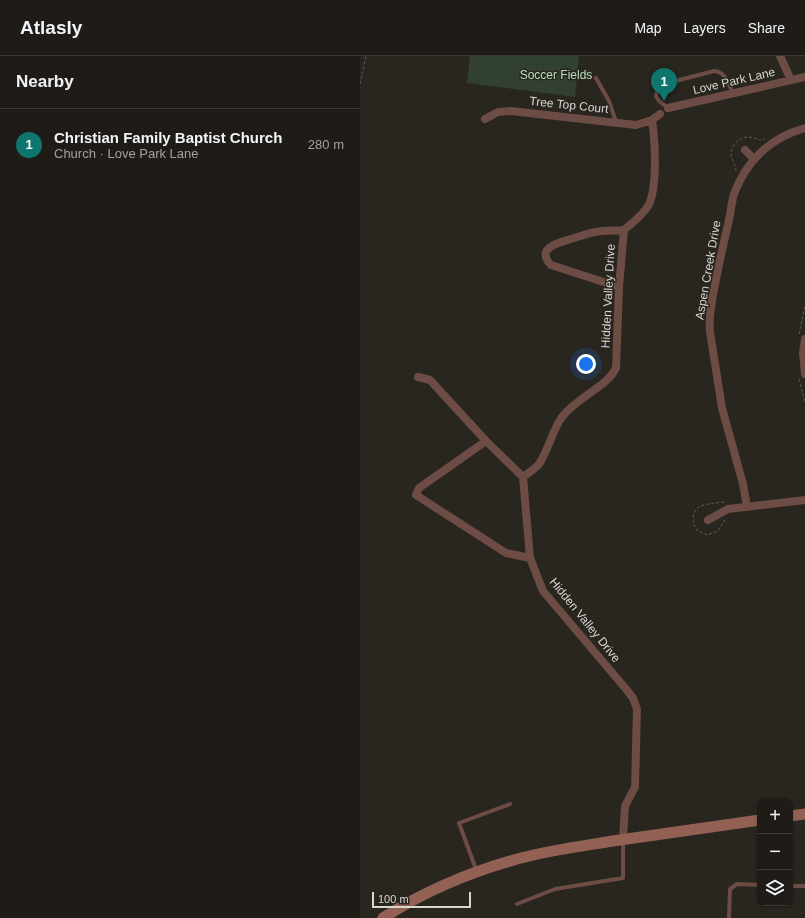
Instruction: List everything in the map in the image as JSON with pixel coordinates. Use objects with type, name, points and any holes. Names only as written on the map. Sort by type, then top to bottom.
[{"type":"main road","points":[[793,816],[805,814]]},
{"type":"main road","points":[[383,918],[425,894],[477,872],[522,858],[546,852],[757,820]]},
{"type":"street","points":[[780,56],[791,80]]},
{"type":"street","name":"Love Park Lane","points":[[668,108],[805,77]]},
{"type":"street","name":"Tree Top Court","points":[[485,119],[498,112],[511,111],[636,125],[652,120]]},
{"type":"street","points":[[652,120],[660,114]]},
{"type":"street","name":"Hidden Valley Drive","points":[[623,840],[625,806],[635,787],[637,709],[633,698],[626,688],[542,591],[530,558],[523,477],[538,465],[562,418],[576,402],[613,374],[616,368],[619,287],[624,230],[642,214],[652,197],[655,139],[652,120]]},
{"type":"street","name":"Aspen Creek Drive","points":[[747,507],[743,484],[722,408],[709,325],[716,280],[734,194],[748,165],[762,150],[775,141],[794,131],[805,128]]},
{"type":"street","points":[[745,150],[754,159]]},
{"type":"street","points":[[619,287],[551,265],[546,260],[545,254],[549,247],[558,242],[596,232],[624,230]]},
{"type":"street","points":[[805,339],[803,353],[805,374]]},
{"type":"street","points":[[418,377],[430,380],[486,441],[523,477]]},
{"type":"street","points":[[486,441],[419,488],[416,495],[506,553],[530,558]]},
{"type":"street","points":[[708,520],[728,509],[805,500]]},
{"type":"lane","points":[[668,108],[659,101],[656,96],[658,87],[664,84],[714,72],[723,74],[733,94]]},
{"type":"lane","points":[[596,78],[609,101],[616,122]]},
{"type":"lane","points":[[477,872],[459,823],[510,804]]},
{"type":"lane","points":[[518,904],[555,889],[623,878],[623,840]]},
{"type":"lane","points":[[729,918],[730,890],[737,884],[757,885]]},
{"type":"lane","points":[[793,886],[805,886]]},
{"type":"path","points":[[360,84],[366,56]]},
{"type":"path","points":[[737,171],[732,156],[732,149],[736,143],[745,137],[752,137],[761,141],[769,136]]},
{"type":"path","points":[[726,518],[718,531],[707,535],[697,530],[692,520],[694,512],[700,506],[727,502]]},
{"type":"green space","name":"Soccer Fields","points":[[470,56],[579,56],[575,97],[467,83]]},
{"type":"place","name":"Christian Family Baptist Church","points":[[664,101]]}]
